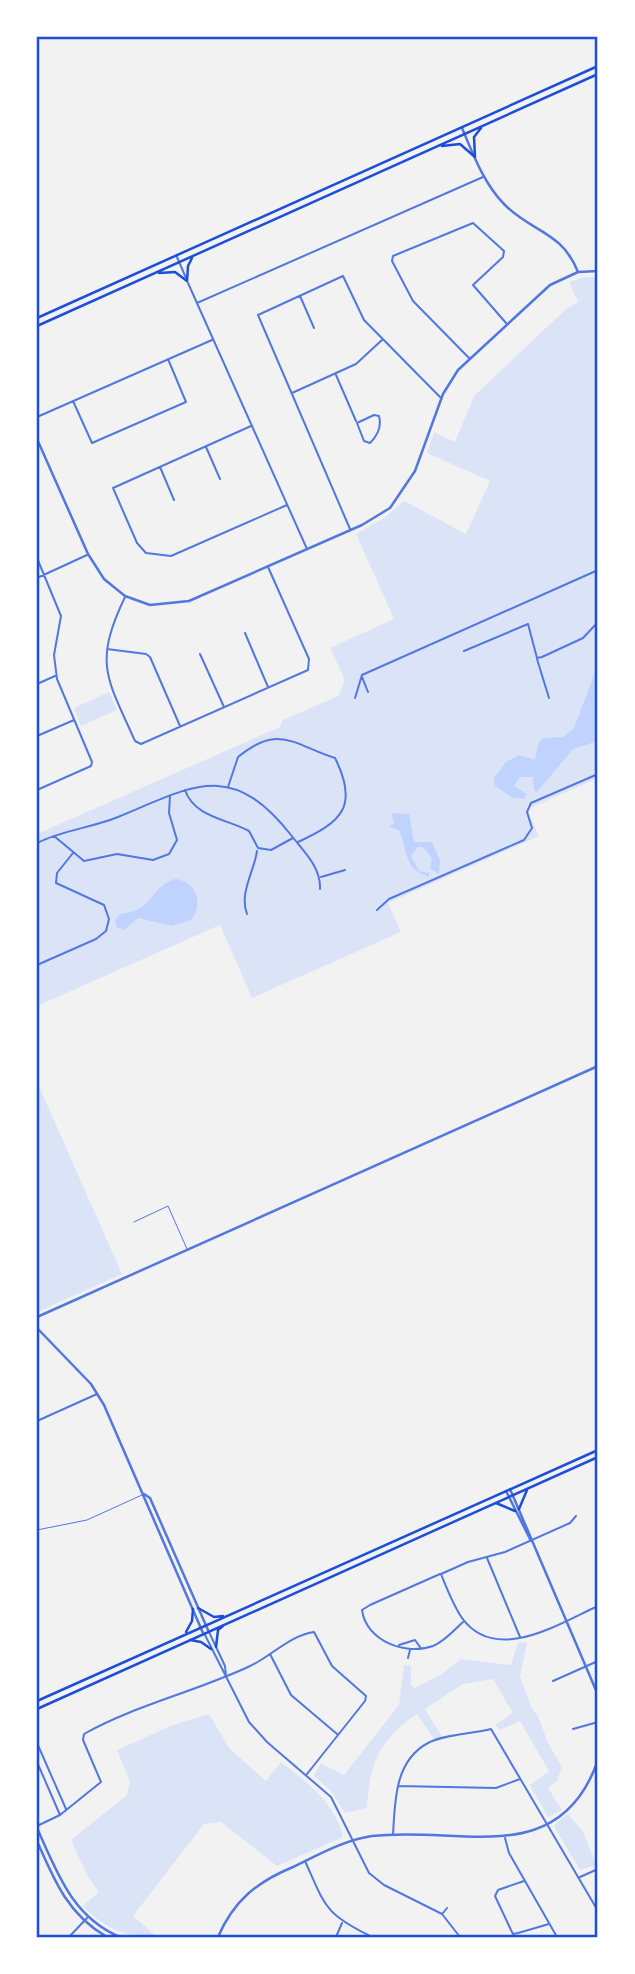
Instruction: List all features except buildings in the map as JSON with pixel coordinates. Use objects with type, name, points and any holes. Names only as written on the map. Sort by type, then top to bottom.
[{"type":"main road","points":[[37,318],[598,66]]},
{"type":"main road","points":[[37,326],[598,74]]},
{"type":"main road","points":[[475,157],[474,137],[483,126]]},
{"type":"main road","points":[[435,148],[460,144],[475,157]]},
{"type":"main road","points":[[187,281],[188,266],[195,255]]},
{"type":"main road","points":[[155,273],[175,272],[187,281]]},
{"type":"main road","points":[[37,1701],[598,1450]]},
{"type":"main road","points":[[37,1709],[598,1457]]},
{"type":"main road","points":[[519,1509],[521,1498],[528,1489]]},
{"type":"main road","points":[[496,1503],[514,1511]]},
{"type":"main road","points":[[198,1608],[214,1616],[226,1615]]},
{"type":"main road","points":[[184,1635],[191,1625],[193,1609]]},
{"type":"main road","points":[[216,1647],[218,1630],[228,1621]]},
{"type":"main road","points":[[187,1640],[195,1640],[211,1649]]},
{"type":"main road","points":[[99,1679],[105,1670]]},
{"type":"street","points":[[462,128],[495,194],[515,214],[562,243],[578,272]]},
{"type":"street","points":[[197,303],[484,176]]},
{"type":"street","points":[[470,359],[408,295],[392,261],[393,256],[473,223],[504,250],[503,257],[473,285],[507,324]]},
{"type":"street","points":[[176,256],[307,550]]},
{"type":"street","points":[[37,439],[88,554],[104,579],[125,596],[150,605],[177,605],[377,518],[402,495],[415,471],[449,382],[550,285],[578,272],[598,271]]},
{"type":"street","points":[[351,530],[258,315],[343,276],[364,320],[441,399]]},
{"type":"street","points":[[300,295],[314,328]]},
{"type":"street","points":[[37,417],[213,339]]},
{"type":"street","points":[[291,394],[356,365],[383,340]]},
{"type":"street","points":[[73,401],[93,443],[136,425],[186,402],[168,359]]},
{"type":"street","points":[[335,374],[364,441],[370,443],[376,437],[379,416],[374,415],[357,423]]},
{"type":"street","points":[[251,426],[113,488],[137,543],[154,556],[171,556],[287,505]]},
{"type":"street","points":[[205,446],[220,479]]},
{"type":"street","points":[[159,466],[174,500]]},
{"type":"street","points":[[37,578],[88,554]]},
{"type":"street","points":[[37,558],[62,619],[54,649],[56,676],[92,764],[37,790]]},
{"type":"street","points":[[125,596],[106,649],[107,677],[135,741],[144,743],[308,670],[311,665],[268,567]]},
{"type":"street","points":[[355,698],[362,675],[598,570]]},
{"type":"street","points":[[537,658],[583,638],[598,622]]},
{"type":"street","points":[[464,651],[528,624],[549,698]]},
{"type":"street","points":[[245,633],[269,687]]},
{"type":"street","points":[[106,649],[146,654],[150,657],[180,726]]},
{"type":"street","points":[[200,654],[224,708]]},
{"type":"street","points":[[362,675],[368,692]]},
{"type":"street","points":[[37,684],[56,676]]},
{"type":"street","points":[[37,736],[74,720]]},
{"type":"street","points":[[229,787],[238,757],[277,737],[288,738],[335,758],[345,782],[341,813],[331,826],[297,842]]},
{"type":"street","points":[[377,910],[389,899],[524,840],[532,828],[527,812],[531,803],[598,774]]},
{"type":"street","points":[[37,843],[54,835],[107,821],[185,789],[229,787],[240,789],[258,800],[297,842],[320,877],[320,890]]},
{"type":"street","points":[[185,789],[189,799],[202,811],[249,831],[257,848],[255,866],[244,896],[247,914]]},
{"type":"street","points":[[54,835],[83,861],[90,862],[124,853],[153,860],[165,857],[173,851],[177,840],[169,813],[169,794]]},
{"type":"street","points":[[257,848],[271,850],[293,838]]},
{"type":"street","points":[[37,965],[96,939],[106,931],[109,919],[104,905],[56,883],[57,873],[73,853]]},
{"type":"street","points":[[320,877],[345,870]]},
{"type":"street","points":[[37,1317],[598,1066]]},
{"type":"street","points":[[37,1328],[98,1394],[203,1633],[254,1729],[307,1774],[336,1803],[375,1879],[442,1914],[460,1937]]},
{"type":"street","points":[[37,1421],[98,1394]]},
{"type":"street","points":[[508,1490],[519,1509],[598,1695]]},
{"type":"street","points":[[144,1494],[150,1498],[225,1666],[226,1677]]},
{"type":"street","points":[[511,1496],[514,1511],[531,1541]]},
{"type":"street","points":[[464,1621],[443,1641],[410,1648],[397,1646],[373,1633],[363,1618],[362,1610],[441,1574],[531,1541],[570,1523],[576,1517]]},
{"type":"street","points":[[486,1557],[520,1638]]},
{"type":"street","points":[[441,1574],[464,1621],[481,1634],[493,1638],[520,1638],[598,1606]]},
{"type":"street","points":[[120,1937],[87,1918],[68,1894],[37,1827],[60,1815],[101,1782],[83,1740],[84,1734],[165,1698],[226,1677],[309,1633],[316,1634],[332,1666],[366,1696],[307,1774]]},
{"type":"street","points":[[397,1646],[415,1640],[420,1648]]},
{"type":"street","points":[[408,1658],[410,1648]]},
{"type":"street","points":[[270,1653],[291,1695],[339,1735]]},
{"type":"street","points":[[553,1681],[598,1661]]},
{"type":"street","points":[[573,1729],[598,1722]]},
{"type":"street","points":[[393,1835],[397,1786],[406,1764],[428,1743],[491,1729],[598,1911]]},
{"type":"street","points":[[37,1743],[66,1810]]},
{"type":"street","points":[[218,1937],[229,1913],[247,1892],[270,1877],[353,1840],[393,1835],[505,1838],[529,1833],[547,1824],[578,1798],[598,1760]]},
{"type":"street","points":[[37,1762],[60,1815]]},
{"type":"street","points":[[397,1786],[496,1788],[521,1778]]},
{"type":"street","points":[[505,1838],[509,1853],[557,1937]]},
{"type":"street","points":[[37,1841],[63,1898],[83,1921],[107,1937]]},
{"type":"street","points":[[305,1861],[325,1904],[342,1923],[372,1937]]},
{"type":"street","points":[[579,1878],[598,1869]]},
{"type":"street","points":[[524,1881],[498,1890],[495,1896],[513,1934],[549,1924]]},
{"type":"street","points":[[442,1914],[447,1908]]},
{"type":"street","points":[[69,1937],[87,1918]]},
{"type":"street","points":[[336,1937],[342,1923]]},
{"type":"lane","points":[[134,1222],[168,1206],[187,1249]]},
{"type":"lane","points":[[37,1530],[86,1520],[144,1494]]},
{"type":"shaded area","points":[[584,277],[598,277],[598,778],[527,809],[539,836],[388,903],[401,932],[252,998],[220,925],[37,1006],[37,834],[280,727],[283,720],[338,696],[345,680],[330,648],[394,619],[356,534],[384,518],[404,501],[466,534],[490,481],[427,453],[434,432],[455,442],[474,396],[566,309],[578,302],[569,282]]},
{"type":"shaded area","points":[[109,692],[117,710],[81,726],[74,708]]},
{"type":"shaded area","points":[[37,1082],[122,1274],[37,1312]]},
{"type":"shaded area","points":[[527,1642],[520,1676],[532,1709],[538,1716],[548,1743],[562,1767],[557,1781],[548,1788],[562,1810],[548,1817],[530,1785],[549,1771],[520,1721],[500,1730],[495,1725],[513,1713],[493,1679],[463,1684],[425,1709],[442,1737],[434,1739],[417,1714],[393,1733],[378,1754],[370,1779],[367,1808],[345,1813],[331,1791],[314,1776],[321,1763],[344,1775],[399,1705],[404,1665],[411,1666],[411,1685],[415,1688],[442,1674],[461,1659],[511,1665],[518,1643]]},
{"type":"shaded area","points":[[209,1714],[229,1748],[266,1781],[281,1762],[310,1785],[326,1802],[343,1834],[341,1838],[277,1866],[221,1822],[204,1824],[133,1916],[157,1937],[126,1933],[108,1926],[83,1906],[99,1892],[87,1875],[71,1840],[127,1795],[130,1781],[117,1750],[173,1725]]},
{"type":"shaded area","points":[[568,1814],[582,1830],[597,1865],[580,1870],[555,1828],[555,1824]]},
{"type":"water","points":[[598,664],[598,741],[573,749],[537,792],[534,790],[533,777],[520,777],[514,786],[527,794],[524,799],[511,797],[495,786],[494,778],[506,762],[519,755],[535,760],[538,744],[543,738],[563,737],[574,728]]},
{"type":"water","points":[[391,813],[409,814],[414,842],[432,842],[440,860],[439,874],[430,869],[432,858],[423,847],[418,847],[411,856],[419,871],[429,873],[429,877],[421,874],[410,864],[399,830],[389,827],[394,823]]},
{"type":"water","points":[[175,879],[189,884],[196,895],[197,908],[191,920],[173,926],[138,918],[124,930],[117,927],[115,921],[120,914],[140,908],[166,883]]}]
